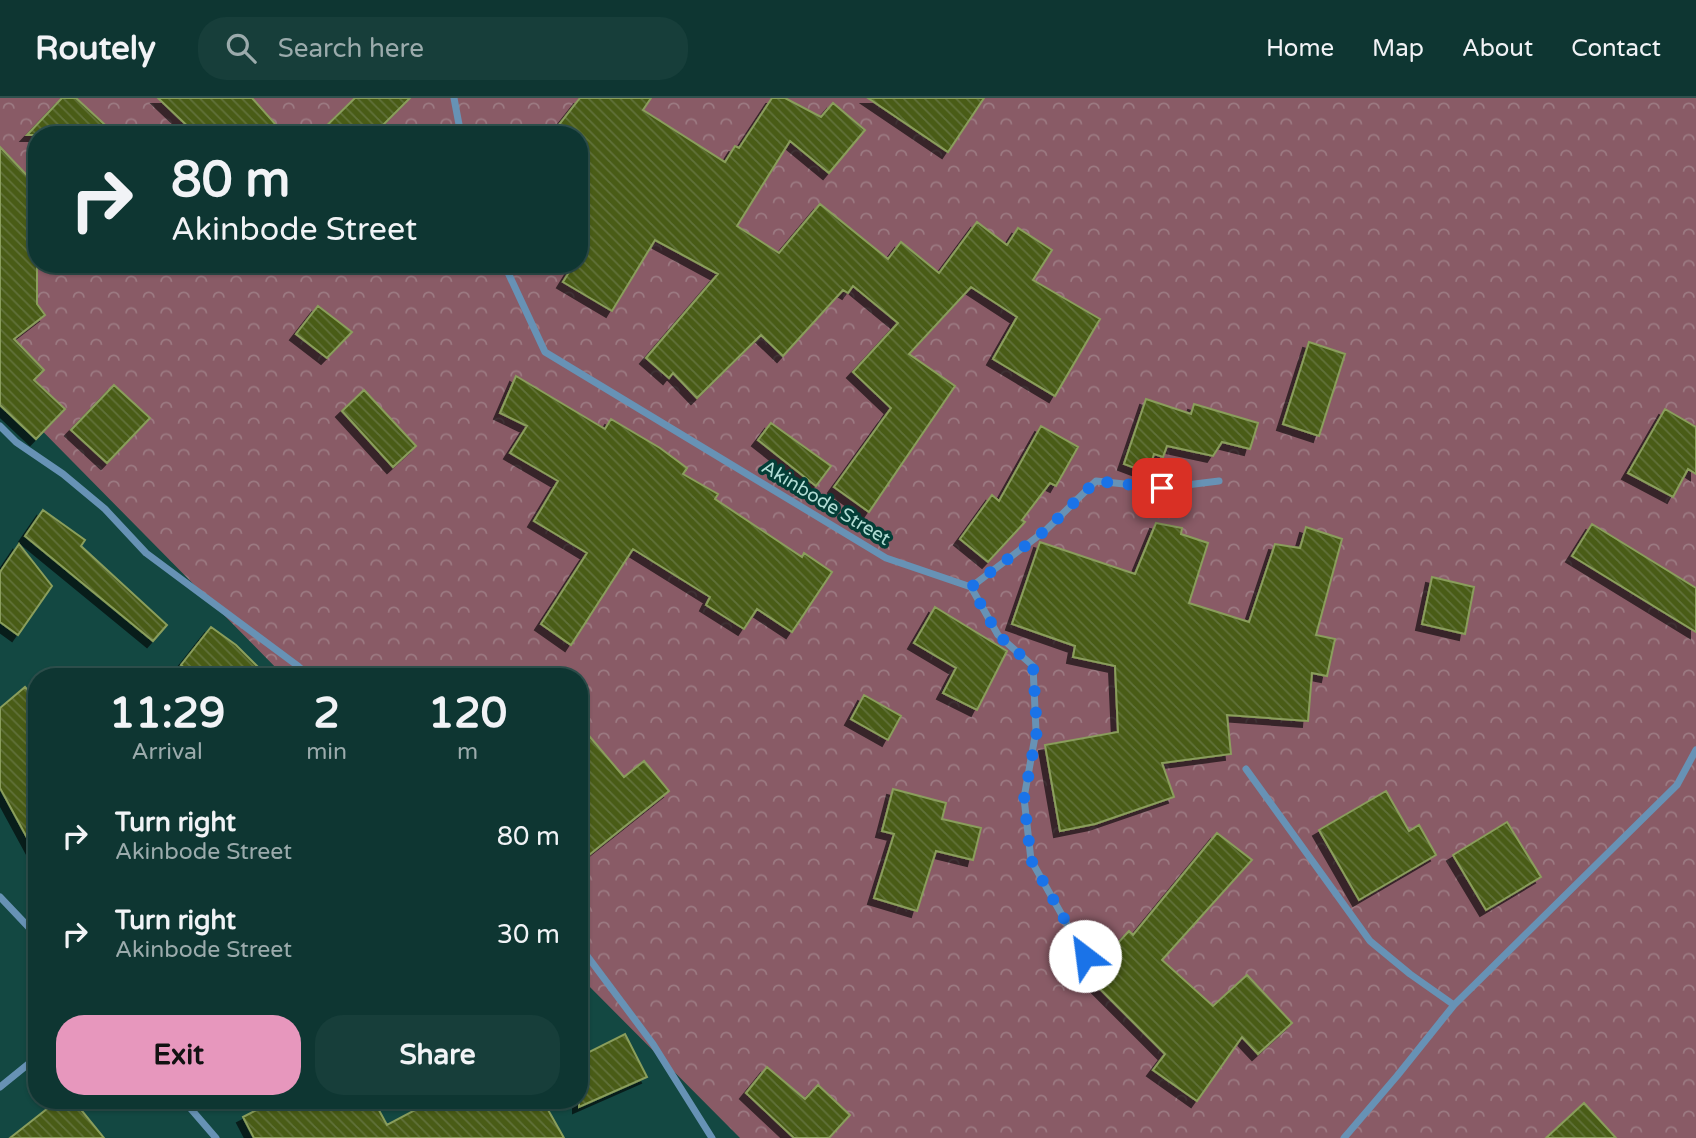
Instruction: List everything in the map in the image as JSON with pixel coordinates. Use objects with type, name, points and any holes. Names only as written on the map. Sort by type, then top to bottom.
[{"type":"street","points":[[454,98],[459,126]]},
{"type":"street","name":"Akinbode Street","points":[[508,273],[545,352],[886,558],[971,587]]},
{"type":"street","points":[[0,426],[16,442],[63,474],[105,509],[146,553],[301,668]]},
{"type":"street","points":[[1085,956],[1031,860],[1024,799],[1037,731],[1033,666],[998,635],[971,587],[1046,530],[1096,481],[1162,488],[1219,481]]},
{"type":"street","points":[[1344,1138],[1454,1005],[1677,785],[1696,750]]},
{"type":"street","points":[[1246,769],[1370,941],[1454,1005]]},
{"type":"street","points":[[0,897],[28,927]]},
{"type":"street","points":[[588,957],[653,1044],[712,1138]]},
{"type":"street","points":[[0,1087],[28,1064]]},
{"type":"street","points":[[191,1109],[216,1138]]},
{"type":"green space","points":[[0,98],[1696,98],[1696,1138],[740,1138],[588,985],[588,668],[276,668],[0,388]]},
{"type":"building","points":[[62,98],[76,98],[106,126],[36,126]]},
{"type":"building","points":[[158,98],[252,98],[277,126],[188,126]]},
{"type":"building","points":[[355,98],[410,98],[382,126],[326,126]]},
{"type":"building","points":[[580,98],[651,98],[643,110],[725,162],[735,146],[739,148],[772,98],[785,98],[821,117],[833,103],[865,130],[829,173],[790,141],[737,226],[779,253],[820,204],[888,259],[901,242],[939,273],[977,222],[1007,245],[1018,228],[1052,250],[1033,280],[1100,319],[1055,396],[993,359],[1017,317],[971,287],[909,354],[955,386],[869,512],[834,487],[891,408],[853,372],[898,323],[853,286],[848,293],[843,290],[783,356],[761,335],[697,398],[673,373],[669,378],[646,358],[718,274],[655,240],[612,311],[563,282],[568,273],[588,273],[588,126],[558,126]]},
{"type":"building","points":[[868,98],[984,98],[948,152]]},
{"type":"building","points":[[0,147],[28,177],[28,273],[37,273],[37,304],[45,315],[14,339],[44,370],[34,380],[65,409],[36,439],[0,405]]},
{"type":"building","points":[[318,306],[352,332],[327,358],[296,334]]},
{"type":"building","points":[[1309,342],[1345,354],[1319,436],[1283,424]]},
{"type":"building","points":[[516,376],[605,429],[611,419],[660,448],[687,468],[683,474],[718,494],[715,499],[802,557],[804,553],[832,572],[792,632],[757,609],[744,629],[706,605],[710,597],[633,549],[571,645],[541,624],[587,553],[534,521],[558,481],[510,453],[527,426],[500,413]]},
{"type":"building","points":[[114,385],[150,418],[107,463],[71,430]]},
{"type":"building","points":[[364,390],[416,446],[393,467],[342,411]]},
{"type":"building","points":[[1146,399],[1191,414],[1194,404],[1258,423],[1250,449],[1222,442],[1213,456],[1167,446],[1163,457],[1154,454],[1148,473],[1124,464]]},
{"type":"building","points":[[1665,409],[1696,427],[1696,474],[1688,469],[1673,497],[1628,473]]},
{"type":"building","points":[[771,423],[831,466],[816,486],[758,440]]},
{"type":"building","points":[[1041,426],[1078,447],[1056,486],[1050,483],[1022,520],[1025,522],[988,562],[960,539],[992,495],[999,501]]},
{"type":"building","points":[[43,510],[85,540],[81,546],[167,625],[153,641],[25,536]]},
{"type":"building","points":[[1156,523],[1182,528],[1181,534],[1208,543],[1189,603],[1249,622],[1275,544],[1300,548],[1306,527],[1342,539],[1316,635],[1335,639],[1327,676],[1312,673],[1308,721],[1227,715],[1231,754],[1162,763],[1174,797],[1095,824],[1060,831],[1045,745],[1118,732],[1115,666],[1073,657],[1075,646],[1012,624],[1040,542],[1135,574]]},
{"type":"building","points":[[1592,524],[1696,588],[1696,632],[1572,556]]},
{"type":"building","points":[[19,544],[52,586],[18,635],[0,622],[0,572]]},
{"type":"building","points":[[1432,577],[1474,587],[1465,634],[1422,624]]},
{"type":"building","points":[[935,607],[1007,651],[977,710],[943,693],[956,668],[914,643]]},
{"type":"building","points":[[211,627],[236,645],[259,668],[185,668],[181,665]]},
{"type":"building","points":[[25,687],[28,690],[28,839],[0,788],[0,708]]},
{"type":"building","points":[[864,695],[901,716],[888,740],[851,719]]},
{"type":"building","points":[[588,735],[624,777],[644,761],[669,791],[588,856]]},
{"type":"building","points":[[893,789],[946,803],[942,819],[981,828],[973,860],[936,851],[917,911],[874,898],[894,834],[882,831]]},
{"type":"building","points":[[1386,791],[1409,831],[1419,825],[1436,855],[1359,900],[1319,830]]},
{"type":"building","points":[[1507,822],[1541,877],[1486,910],[1453,855]]},
{"type":"building","points":[[1217,833],[1252,860],[1162,960],[1213,1006],[1247,975],[1292,1023],[1258,1054],[1242,1037],[1197,1101],[1153,1070],[1165,1054],[1087,976],[1129,931],[1133,935]]},
{"type":"building","points":[[625,1034],[647,1077],[588,1103],[588,1052]]},
{"type":"building","points":[[767,1067],[805,1099],[818,1085],[850,1115],[829,1138],[794,1138],[746,1093]]},
{"type":"building","points":[[1584,1103],[1616,1138],[1546,1138]]},
{"type":"building","points":[[47,1109],[80,1109],[104,1138],[10,1138]]},
{"type":"building","points":[[258,1109],[378,1109],[387,1125],[417,1109],[548,1109],[564,1138],[254,1138],[243,1117]]},
{"type":"route","points":[[1085,956],[1031,860],[1024,799],[1037,731],[1033,666],[998,635],[971,587],[1046,530],[1096,481],[1162,488]]}]
